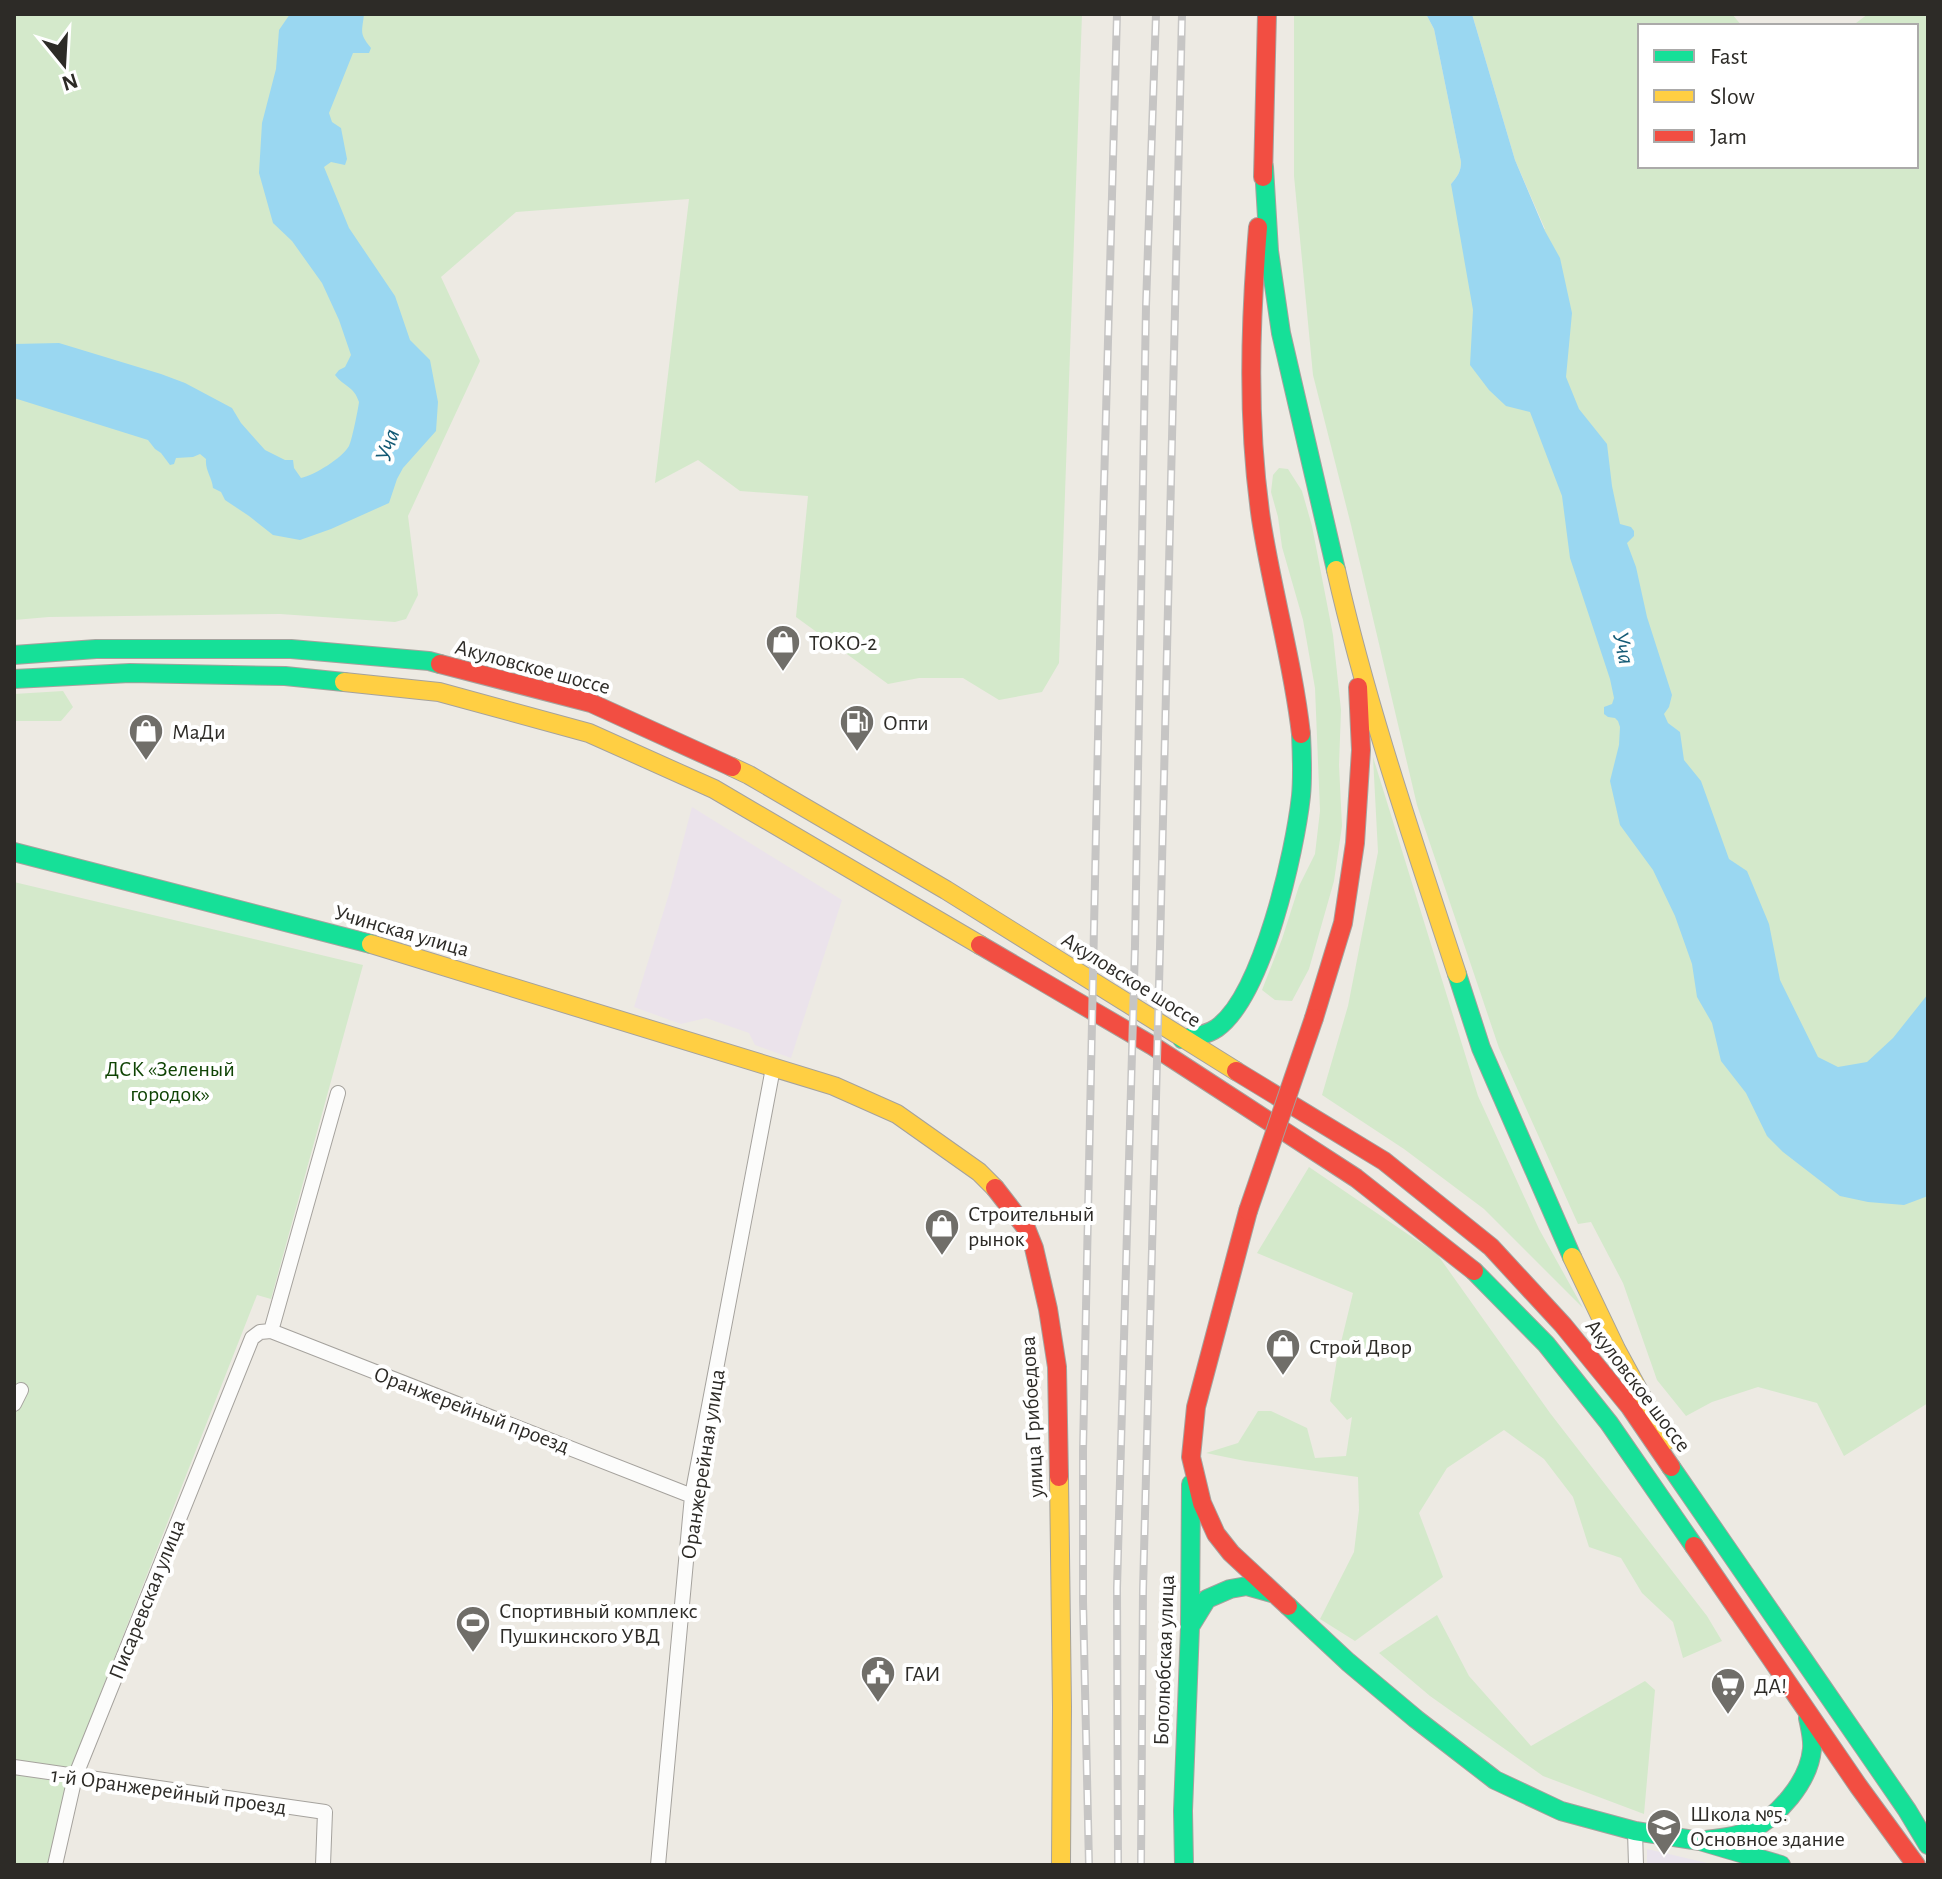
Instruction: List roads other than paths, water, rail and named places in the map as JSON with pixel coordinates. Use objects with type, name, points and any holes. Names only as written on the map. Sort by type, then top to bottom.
[{"type":"main road","points":[[1182,1039],[1215,1029],[1230,1015],[1251,983],[1291,849],[1303,772],[1300,731],[1266,546],[1252,433],[1250,377],[1255,260],[1264,167],[1267,14]]},
{"type":"main road","points":[[1264,167],[1269,251],[1281,333],[1351,637],[1481,1048],[1558,1227],[1616,1349],[1705,1516]]},
{"type":"main road","points":[[1351,637],[1359,695],[1361,750],[1355,843],[1343,923],[1248,1211],[1196,1407],[1191,1457],[1202,1503],[1216,1534],[1231,1553],[1348,1662],[1495,1780],[1561,1811],[1635,1831],[1700,1841],[1781,1865]]},
{"type":"main road","name":"Акуловское шоссе","points":[[14,655],[96,649],[291,649],[429,661],[591,703],[749,775],[946,890],[1182,1039],[1384,1161],[1491,1247],[1563,1325],[1630,1407],[1928,1845]]},
{"type":"main road","name":"Акуловское шоссе","points":[[14,679],[130,673],[285,676],[439,692],[589,733],[714,789],[1153,1046],[1356,1178],[1471,1268],[1546,1344],[1609,1423],[1916,1865]]},
{"type":"main road","name":"Учинская улица","points":[[14,852],[378,946],[773,1068]]},
{"type":"main road","name":"улица Грибоедова","points":[[773,1068],[834,1086],[897,1114],[979,1172],[1011,1207],[1026,1228],[1034,1248],[1057,1367],[1061,1865]]},
{"type":"main road","name":"Боголюбская улица","points":[[1184,1865],[1191,1457]]},
{"type":"main road","points":[[1190,1627],[1207,1599],[1230,1589],[1247,1586],[1276,1594]]},
{"type":"main road","points":[[1700,1841],[1746,1833],[1764,1823],[1787,1802],[1806,1771],[1812,1754],[1812,1733],[1805,1708]]},
{"type":"street","name":"Оранжерейная улица","points":[[658,1865],[692,1496],[773,1068]]},
{"type":"street","points":[[271,1331],[338,1093]]},
{"type":"street","name":"Оранжерейный проезд","points":[[271,1331],[692,1496]]},
{"type":"street","name":"Писаревская улица","points":[[55,1865],[75,1777],[252,1338],[260,1332],[271,1331]]},
{"type":"street","name":"1-й Оранжерейный проезд","points":[[14,1767],[325,1812],[323,1865]]},
{"type":"street","points":[[1635,1831],[1636,1865]]},
{"type":"water","name":"Уча","points":[[290,14],[364,14],[362,32],[371,48],[369,53],[353,53],[329,113],[332,122],[341,128],[347,159],[345,165],[331,162],[324,167],[349,228],[395,296],[410,340],[430,360],[438,402],[436,431],[403,468],[389,503],[300,540],[273,535],[225,500],[221,492],[213,488],[206,459],[200,454],[176,458],[170,465],[148,440],[14,398],[14,344],[59,343],[185,383],[232,408],[265,450],[285,460],[293,460],[301,478],[328,465],[349,446],[359,402],[335,375],[345,367],[351,355],[322,283],[292,241],[273,223],[259,173],[262,123],[276,69],[279,30]]},
{"type":"water","name":"Уча","points":[[1426,14],[1472,14],[1515,160],[1560,258],[1572,313],[1566,377],[1579,409],[1607,444],[1620,524],[1634,531],[1634,536],[1627,543],[1672,695],[1664,714],[1668,723],[1680,732],[1684,760],[1701,781],[1729,859],[1747,871],[1769,924],[1780,980],[1818,1057],[1838,1067],[1867,1062],[1893,1038],[1928,994],[1928,1196],[1904,1205],[1840,1196],[1767,1136],[1746,1093],[1721,1061],[1712,1023],[1697,997],[1692,964],[1675,916],[1653,870],[1620,825],[1610,781],[1620,727],[1615,718],[1604,714],[1604,707],[1612,704],[1614,698],[1570,558],[1562,496],[1530,412],[1506,406],[1470,365],[1473,310],[1451,184],[1461,162],[1434,29]]},
{"type":"railway","points":[[1089,1865],[1083,1450],[1117,14]]},
{"type":"railway","points":[[1118,1865],[1117,1588],[1135,946],[1146,306],[1156,14]]},
{"type":"railway","points":[[1141,1865],[1143,1590],[1182,14]]},
{"type":"place","name":"ТОКО-2","points":[[783,673]]},
{"type":"place","name":"Опти","points":[[857,753]]},
{"type":"place","name":"МаДи","points":[[146,762]]},
{"type":"place","name":"Строительный рынок","points":[[942,1257]]},
{"type":"place","name":"Строй Двор","points":[[1283,1377]]},
{"type":"place","name":"Спортивный комплекс Пушкинского УВД","points":[[473,1654]]},
{"type":"place","name":"ГАИ","points":[[878,1704]]},
{"type":"place","name":"ДА!","points":[[1728,1716]]},
{"type":"place","name":"Школа №5. Основное здание","points":[[1664,1857]]},
{"type":"park label","name":"ДСК «Зеленый городок»","points":[[170,1080]]}]
